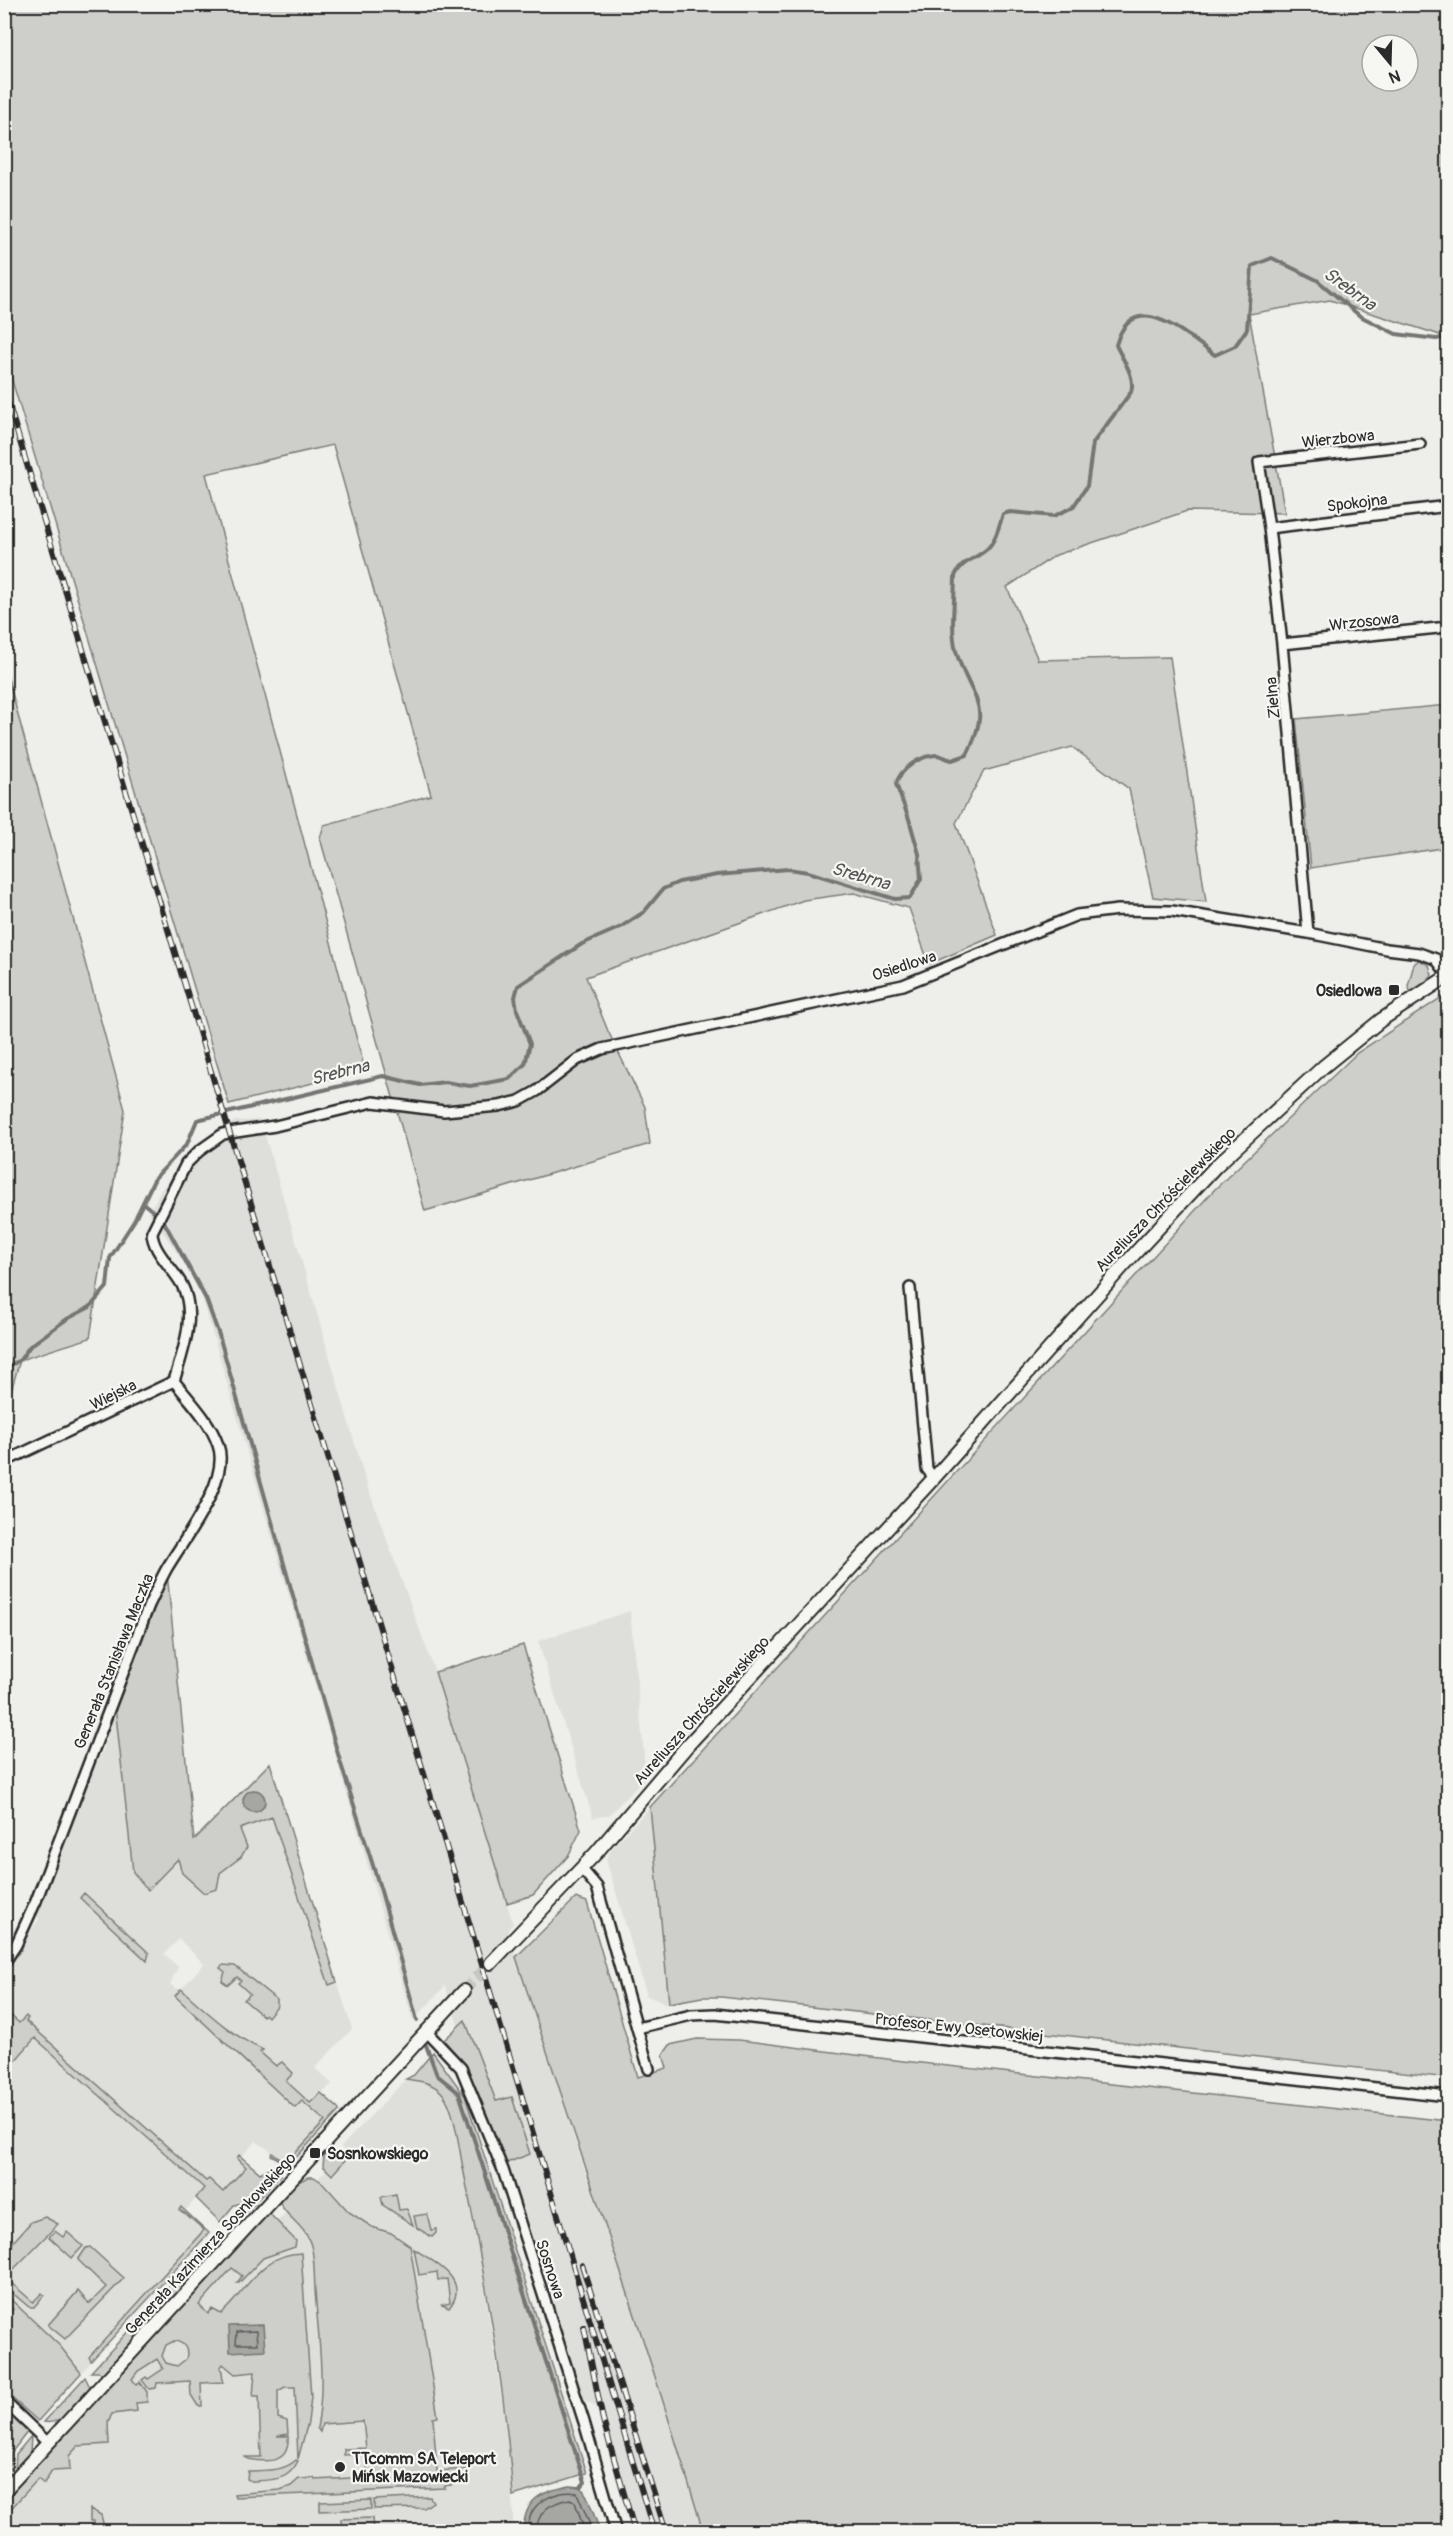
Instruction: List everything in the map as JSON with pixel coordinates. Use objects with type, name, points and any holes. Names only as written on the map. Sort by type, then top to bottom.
[{"type":"street","name":"Wierzbowa","points":[[1259,462],[1420,444]]},
{"type":"street","name":"Zielna","points":[[1259,462],[1282,644],[1308,933]]},
{"type":"street","name":"Spokojna","points":[[1269,528],[1449,506]]},
{"type":"street","name":"Wrzosowa","points":[[1282,644],[1449,627]]},
{"type":"street","name":"Osiedlowa","points":[[174,1381],[182,1357],[189,1316],[188,1299],[182,1284],[155,1243],[153,1232],[186,1164],[216,1137],[235,1131],[274,1126],[373,1102],[444,1111],[499,1106],[519,1101],[537,1091],[577,1060],[602,1049],[903,985],[1077,915],[1118,909],[1172,911],[1429,955],[1439,962],[1449,976]]},
{"type":"street","name":"Aureliusza Chróścielewskiego","points":[[491,1963],[581,1868],[687,1746],[934,1478],[1216,1166],[1323,1067],[1381,1020],[1449,976]]},
{"type":"street","points":[[910,1288],[927,1469],[934,1478]]},
{"type":"street","name":"Wiejska","points":[[4,1462],[174,1381]]},
{"type":"street","name":"Generała Stanisława Maczka","points":[[4,1963],[16,1945],[36,1901],[149,1605],[165,1571],[213,1489],[218,1473],[219,1446],[209,1426],[174,1381]]},
{"type":"street","points":[[581,1868],[597,1887],[649,2069]]},
{"type":"street","name":"Generała Kazimierza Sosnkowskiego","points":[[4,2491],[464,1991]]},
{"type":"street","name":"Profesor Ewy Osetowskiej","points":[[637,2028],[691,2015],[715,2014],[1449,2096]]},
{"type":"street","name":"Sosnowa","points":[[426,2031],[460,2068],[503,2170],[584,2422],[616,2532]]},
{"type":"street","points":[[4,2401],[48,2443]]},
{"type":"shaded area","points":[[5,5],[1448,5],[1448,346],[1440,335],[1330,300],[1249,314],[1285,513],[1187,511],[1056,555],[1007,587],[1038,660],[1170,657],[1206,902],[1153,897],[1129,789],[1072,747],[984,771],[956,823],[997,935],[929,964],[909,908],[854,893],[804,900],[586,977],[608,1031],[645,1107],[650,1144],[425,1211],[320,838],[324,825],[431,795],[333,445],[206,474],[365,1070],[229,1104],[5,357]]},
{"type":"shaded area","points":[[5,667],[125,1110],[90,1338],[20,1360],[11,1391],[5,1393]]},
{"type":"shaded area","points":[[1448,705],[1448,847],[1311,868],[1296,719]]},
{"type":"shaded area","points":[[1419,960],[1429,965],[1432,975],[1416,992],[1411,993],[1408,986],[1414,964]]},
{"type":"shaded area","points":[[1442,997],[1448,1059],[1448,2078],[721,1997],[702,1997],[669,2003],[650,1807],[1214,1190],[1357,1053]]},
{"type":"shaded area","points":[[263,1120],[265,1135],[367,1485],[435,1672],[513,1923],[508,1930],[516,1957],[585,2171],[634,2309],[703,2531],[631,2531],[596,2406],[582,2399],[445,1986],[413,2021],[202,1297],[184,1262],[149,1213],[161,1190],[192,1151],[235,1121]]},
{"type":"shaded area","points":[[167,1573],[194,1840],[270,1763],[337,1982],[329,1985],[272,1817],[240,1829],[247,1847],[241,1857],[220,1873],[217,1889],[204,1893],[182,1873],[178,1859],[148,1890],[133,1872],[115,1706]]},
{"type":"shaded area","points":[[630,1611],[646,1776],[609,1815],[593,1818],[538,1641]]},
{"type":"shaded area","points":[[523,1645],[581,1830],[568,1856],[533,1895],[507,1903],[435,1672]]},
{"type":"shaded area","points":[[116,1711],[148,1890],[251,1780],[270,1763],[352,2029],[315,2068],[332,2084],[308,2106],[325,2121],[287,2162],[256,2141],[241,2157],[260,2173],[269,2168],[232,2204],[209,2184],[185,2211],[209,2233],[45,2412],[5,2383],[5,1970],[39,1919],[35,1912],[71,1811],[102,1753]],"holes":[[[179,1939],[204,1964],[180,1990],[170,1984],[178,1967],[164,1954]]]},
{"type":"shaded area","points":[[650,1807],[669,2003],[647,1996],[606,1859],[612,1848]]},
{"type":"shaded area","points":[[84,1893],[149,1953],[147,1961],[80,1898]]},
{"type":"shaded area","points":[[576,1898],[587,1902],[638,2077],[667,2068],[663,2055],[670,2045],[697,2039],[739,2040],[903,2061],[1448,2121],[1448,2531],[703,2531],[635,2316],[516,1957]]},
{"type":"shaded area","points":[[222,1965],[235,1966],[277,2000],[277,2006],[268,2017],[265,2014],[263,2016],[244,2000],[250,1994],[238,1983],[241,1980],[237,1977],[228,1985],[222,1981],[225,1972],[220,1968]]},
{"type":"shaded area","points":[[181,1989],[230,2030],[263,2050],[260,2052],[276,2066],[282,2062],[293,2073],[286,2081],[310,2103],[321,2093],[338,2108],[339,2111],[289,2165],[271,2155],[272,2153],[287,2162],[325,2121],[302,2101],[295,2108],[175,1996]]},
{"type":"shaded area","points":[[5,2010],[19,2023],[26,2016],[28,2018],[26,2021],[206,2181],[209,2179],[223,2192],[246,2167],[237,2158],[239,2155],[260,2173],[273,2166],[280,2175],[258,2199],[234,2205],[220,2222],[196,2198],[204,2188],[35,2038],[5,2072]]},
{"type":"shaded area","points":[[465,2020],[496,2101],[512,2097],[530,2154],[504,2164],[465,2066],[444,2040]]},
{"type":"shaded area","points":[[433,2052],[465,2096],[587,2473],[513,2496],[505,2414],[493,2332],[454,2119],[447,2101],[439,2090],[426,2083],[406,2079],[414,2075]]},
{"type":"shaded area","points":[[406,2079],[429,2083],[443,2095],[453,2119],[477,2236],[509,2449],[514,2531],[5,2532],[4,2513],[269,2225],[275,2224],[344,2151],[341,2147]]},
{"type":"shaded area","points":[[329,2147],[345,2160],[332,2175],[323,2166],[324,2155]]},
{"type":"shaded area","points":[[308,2177],[314,2177],[323,2183],[349,2212],[372,2227],[391,2233],[410,2246],[438,2417],[433,2418],[437,2471],[467,2469],[468,2475],[455,2484],[445,2486],[445,2488],[235,2497],[234,2494],[280,2490],[291,2486],[299,2479],[368,2477],[366,2454],[344,2455],[344,2449],[366,2448],[363,2421],[322,2424],[320,2432],[317,2428],[321,2377],[312,2251],[306,2234],[279,2200],[294,2184]]},
{"type":"shaded area","points":[[396,2194],[399,2210],[407,2209],[413,2225],[383,2205],[381,2197]]},
{"type":"shaded area","points":[[262,2202],[237,2229],[231,2230],[224,2225],[241,2208]]},
{"type":"shaded area","points":[[181,2207],[209,2233],[91,2361],[89,2357],[204,2230],[179,2210]]},
{"type":"shaded area","points":[[268,2212],[296,2241],[295,2247],[263,2258],[239,2283],[237,2283],[242,2276],[232,2268],[199,2305],[208,2314],[212,2309],[221,2314],[265,2266],[287,2255],[301,2253],[311,2397],[308,2422],[298,2459],[295,2387],[285,2387],[278,2391],[278,2418],[287,2421],[288,2434],[277,2436],[288,2436],[286,2452],[270,2461],[248,2459],[245,2457],[261,2457],[259,2396],[253,2396],[255,2372],[235,2374],[223,2364],[220,2368],[223,2382],[201,2383],[202,2406],[198,2406],[191,2395],[190,2381],[157,2383],[156,2388],[149,2389],[142,2380],[146,2377],[148,2379],[163,2369],[157,2359],[138,2371],[132,2379],[136,2384],[140,2382],[147,2392],[147,2402],[136,2403],[137,2411],[112,2414],[108,2423],[109,2444],[78,2446],[69,2456],[70,2470],[52,2471],[44,2484],[38,2479],[5,2515],[5,2499]],"holes":[[[174,2341],[181,2343],[187,2352],[186,2359],[177,2366],[166,2363],[162,2356],[166,2345]]]},
{"type":"shaded area","points":[[427,2214],[431,2230],[436,2229],[432,2237],[417,2228],[414,2216]]},
{"type":"shaded area","points":[[45,2217],[58,2224],[5,2278],[5,2251],[31,2222]]},
{"type":"shaded area","points":[[55,2231],[63,2237],[67,2232],[83,2246],[72,2258],[49,2237]]},
{"type":"shaded area","points":[[214,2237],[218,2244],[216,2251],[168,2305],[157,2299]]},
{"type":"shaded area","points":[[90,2247],[124,2278],[65,2339],[48,2325],[78,2291],[89,2304],[106,2287],[78,2260],[86,2248]]},
{"type":"shaded area","points":[[414,2249],[440,2266],[453,2280],[456,2289],[455,2298],[449,2308],[442,2305],[450,2303],[447,2279],[438,2280],[437,2272],[419,2275]]},
{"type":"shaded area","points":[[9,2281],[33,2302],[42,2293],[44,2295],[34,2307],[29,2307],[10,2291],[7,2284]]},
{"type":"shaded area","points":[[5,2294],[60,2346],[81,2373],[38,2421],[5,2392],[5,2319],[13,2309],[5,2302]]},
{"type":"shaded area","points":[[154,2303],[160,2312],[103,2375],[99,2372],[91,2372]]},
{"type":"shaded area","points":[[85,2377],[91,2389],[76,2406],[58,2420],[44,2422]]},
{"type":"shaded area","points":[[5,2408],[28,2431],[11,2453],[11,2467],[5,2474]]},
{"type":"shaded area","points":[[31,2436],[30,2453],[15,2471],[16,2454]]},
{"type":"shaded area","points":[[298,2461],[294,2468],[284,2476],[265,2480],[247,2479],[248,2471],[285,2467]]},
{"type":"shaded area","points":[[430,2497],[433,2502],[424,2508],[374,2509],[374,2500]]},
{"type":"shaded area","points":[[371,2500],[371,2509],[320,2511],[320,2502]]},
{"type":"shaded area","points":[[90,2509],[101,2515],[105,2531],[95,2531],[94,2521],[90,2521]]},
{"type":"shaded area","points":[[372,2518],[373,2531],[342,2531],[341,2519]]},
{"type":"water","points":[[254,1790],[262,1793],[265,1801],[262,1809],[254,1812],[246,1809],[243,1801],[246,1793]]},
{"type":"water","points":[[263,2325],[265,2350],[230,2352],[229,2326]]},
{"type":"water","points":[[570,2486],[581,2487],[587,2496],[600,2531],[523,2531],[527,2511],[536,2499],[542,2494]]},
{"type":"waterway","name":"Srebrna","points":[[4,1369],[20,1360],[30,1346],[67,1319],[90,1307],[107,1287],[110,1258],[134,1221],[155,1178],[187,1144],[197,1120],[383,1076],[420,1085],[445,1082],[470,1086],[509,1079],[525,1064],[530,1044],[517,1010],[515,997],[518,986],[582,944],[621,927],[644,912],[663,889],[679,882],[717,875],[788,869],[808,872],[895,899],[910,898],[921,879],[919,854],[896,784],[907,768],[925,757],[938,755],[952,760],[967,755],[979,723],[977,701],[954,642],[955,576],[961,567],[987,549],[997,533],[1003,514],[1010,512],[1054,516],[1073,507],[1087,486],[1093,443],[1131,392],[1132,380],[1116,345],[1124,327],[1135,318],[1148,317],[1162,320],[1215,355],[1235,346],[1247,329],[1252,266],[1272,258],[1317,280],[1360,316],[1396,334],[1436,339],[1448,337]]},
{"type":"waterway","points":[[143,1203],[155,1213]]},
{"type":"waterway","points":[[163,1220],[206,1299],[219,1335],[340,1761],[381,1891],[417,2020]]},
{"type":"waterway","points":[[426,2045],[437,2075],[459,2093],[585,2482],[581,2487]]},
{"type":"tunnel","points":[[464,1991],[491,1963]]},
{"type":"railway","points":[[4,389],[654,2532]]},
{"type":"railway","points":[[582,2265],[666,2532]]},
{"type":"railway","points":[[584,2327],[603,2420],[635,2532]]},
{"type":"place","name":"Osiedlowa","points":[[1394,990]]},
{"type":"place","name":"Sosnkowskiego","points":[[315,2153]]},
{"type":"place","name":"TTcomm SA Teleport Mińsk Mazowiecki","points":[[340,2467]]}]
